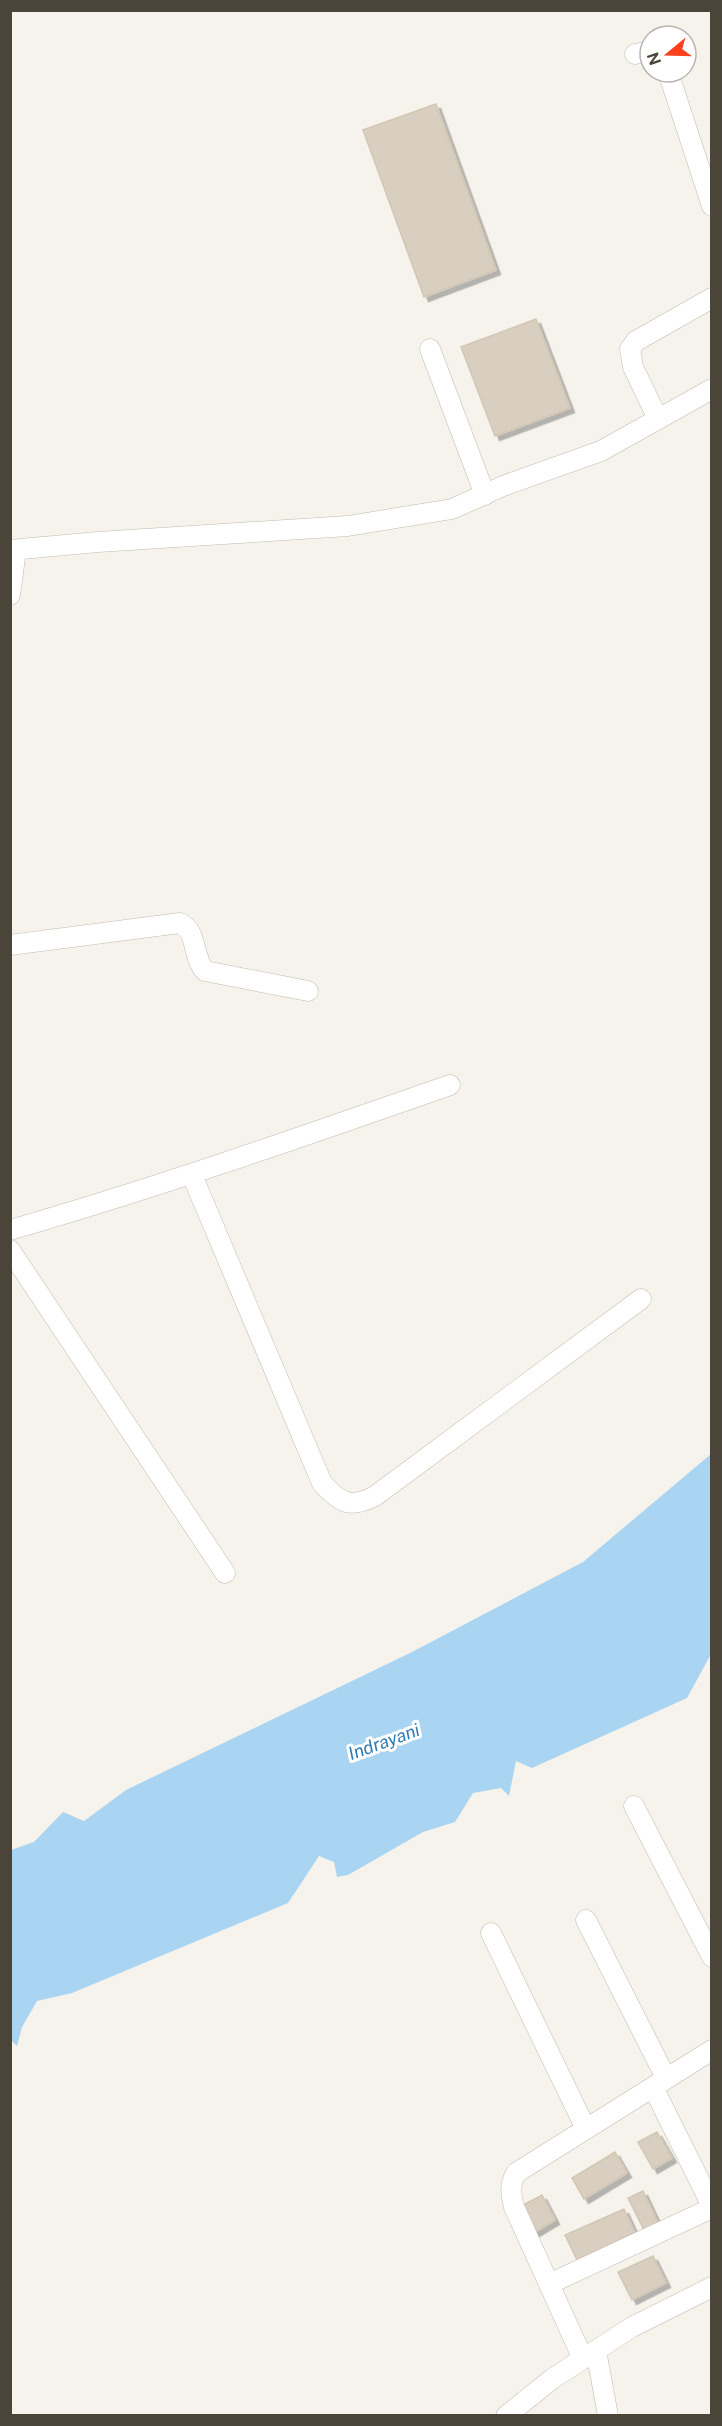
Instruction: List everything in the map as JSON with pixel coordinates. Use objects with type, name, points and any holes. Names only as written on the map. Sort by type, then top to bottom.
[{"type":"street","points":[[672,84],[711,206]]},
{"type":"street","points":[[658,419],[633,367],[630,349],[636,341],[711,298]]},
{"type":"street","points":[[430,349],[485,495]]},
{"type":"street","points":[[10,595],[13,550],[98,542],[348,526],[452,509],[601,451],[711,389]]},
{"type":"street","points":[[10,945],[180,923],[187,926],[190,931],[197,959],[205,971],[308,991]]},
{"type":"street","points":[[10,1230],[192,1175],[450,1085]]},
{"type":"street","points":[[192,1175],[322,1483],[336,1498],[350,1503],[364,1502],[375,1496],[641,1299]]},
{"type":"street","points":[[10,1250],[225,1573]]},
{"type":"street","points":[[634,1806],[711,1957]]},
{"type":"street","points":[[549,2284],[711,2207],[659,2083],[586,1920]]},
{"type":"street","points":[[491,1933],[586,2129]]},
{"type":"street","points":[[608,2415],[590,2354],[549,2284],[514,2207],[511,2181],[516,2173],[711,2050]]},
{"type":"street","points":[[506,2415],[552,2379],[632,2327],[711,2287]]},
{"type":"water","name":"Indrayani","points":[[711,1454],[711,1654],[687,1698],[532,1768],[516,1761],[509,1796],[501,1788],[473,1793],[455,1822],[423,1832],[348,1875],[337,1877],[334,1862],[319,1856],[288,1903],[72,1993],[37,2001],[22,2027],[17,2046],[11,2040],[11,1850],[34,1842],[63,1812],[84,1821],[126,1790],[410,1653],[583,1562]]},
{"type":"building","points":[[436,104],[496,270],[424,297],[363,130]]},
{"type":"building","points":[[536,319],[570,408],[495,436],[461,347]]},
{"type":"building","points":[[657,2132],[672,2158],[653,2169],[638,2142]]},
{"type":"building","points":[[615,2152],[627,2173],[584,2199],[572,2178]]},
{"type":"building","points":[[643,2191],[658,2223],[644,2230],[628,2198]]},
{"type":"building","points":[[542,2195],[555,2220],[535,2232],[521,2206]]},
{"type":"building","points":[[624,2209],[635,2233],[577,2260],[565,2235]]},
{"type":"building","points":[[653,2256],[666,2283],[632,2300],[618,2272]]}]
